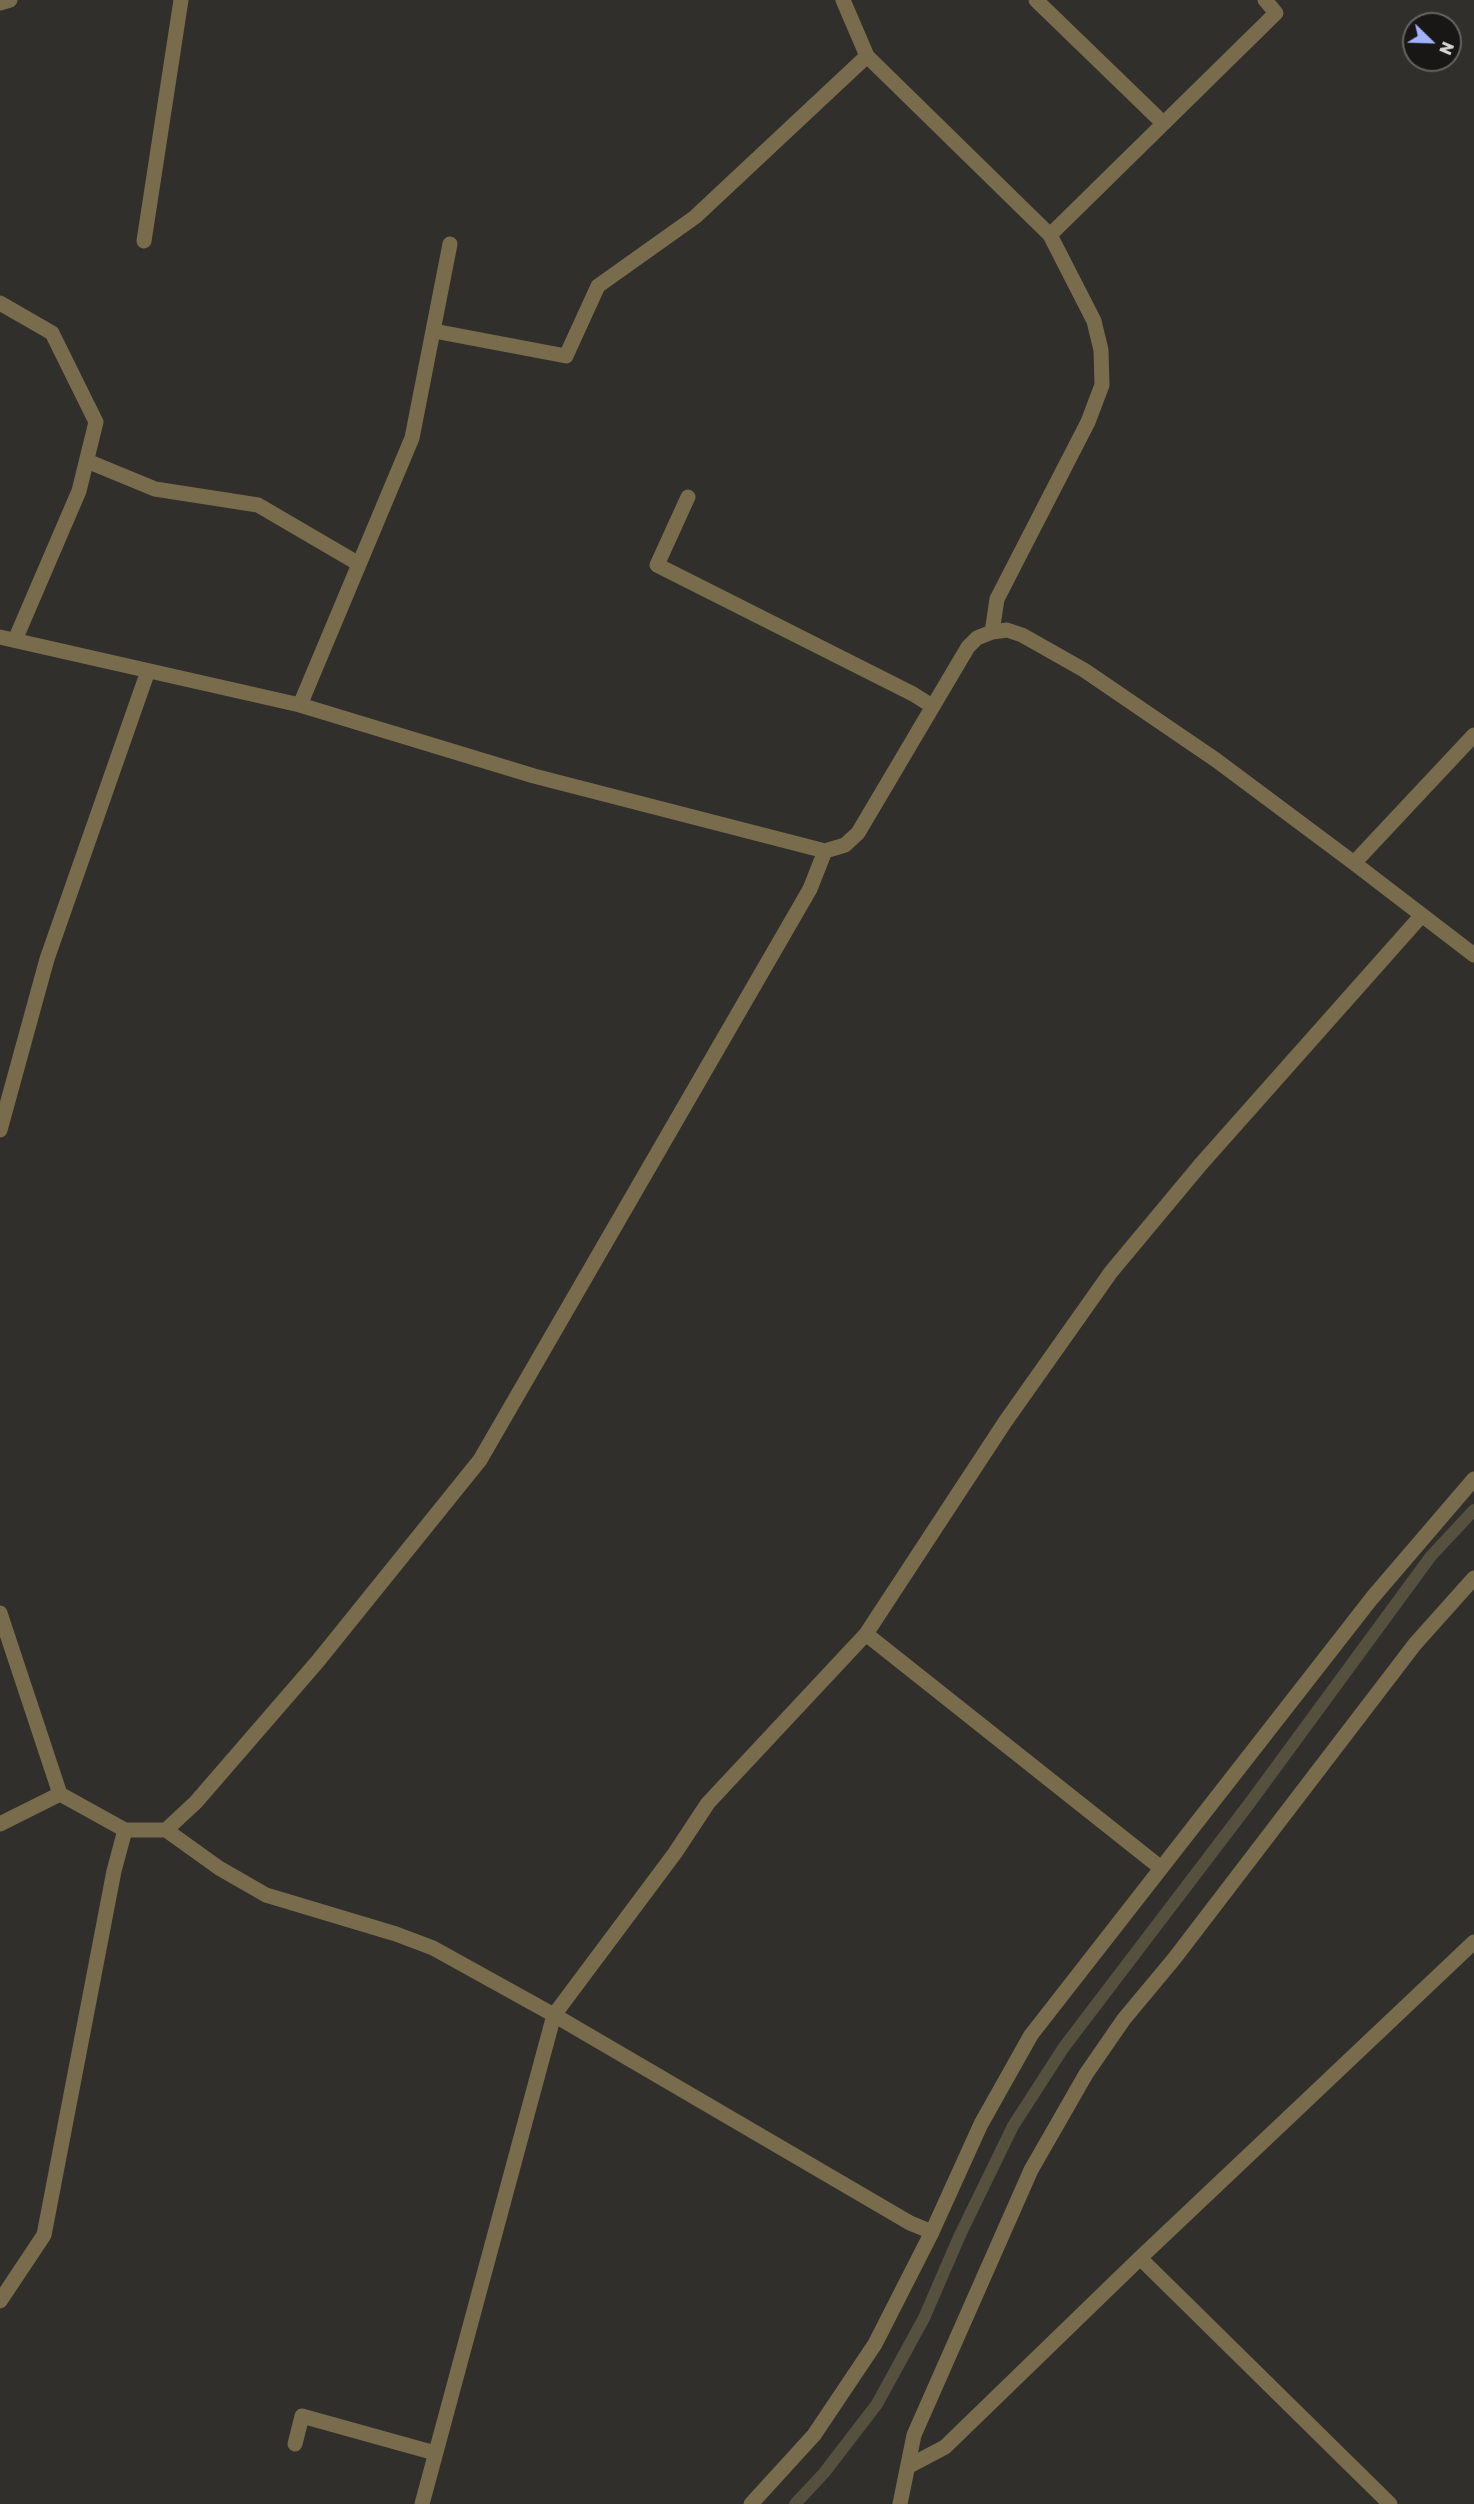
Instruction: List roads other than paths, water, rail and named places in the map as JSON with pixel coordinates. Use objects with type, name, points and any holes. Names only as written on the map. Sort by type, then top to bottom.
[{"type":"street","points":[[0,3],[10,0]]},
{"type":"street","points":[[144,241],[181,0]]},
{"type":"street","points":[[843,0],[867,56],[1050,235],[1094,321],[1101,350],[1102,385],[1088,422],[998,599],[992,632]]},
{"type":"street","points":[[1036,0],[1163,123]]},
{"type":"street","points":[[1050,235],[1276,12],[1265,0]]},
{"type":"street","points":[[434,331],[566,356],[598,286],[695,218],[867,56]]},
{"type":"street","points":[[300,705],[412,438],[450,244]]},
{"type":"street","points":[[0,303],[52,333],[96,422],[80,491],[7,639],[300,705],[534,776],[825,851],[845,845],[858,833],[968,647],[977,638],[992,632],[1007,630],[1022,634],[1084,670],[1216,760],[1354,862],[1474,955]]},
{"type":"street","points":[[87,461],[155,489],[258,505],[359,564]]},
{"type":"street","points":[[688,497],[657,565],[913,694],[932,706]]},
{"type":"street","points":[[0,1130],[47,959],[147,671]]},
{"type":"street","points":[[1354,862],[1474,735]]},
{"type":"street","points":[[166,1830],[196,1802],[318,1661],[480,1460],[810,889],[825,851]]},
{"type":"street","points":[[422,2504],[554,2015],[675,1853],[708,1803],[866,1634],[1005,1422],[1111,1272],[1201,1164],[1422,915]]},
{"type":"street","points":[[751,2504],[814,2434],[874,2343],[932,2232],[981,2124],[1031,2035],[1372,1598],[1474,1479]]},
{"type":"street","points":[[900,2504],[914,2435],[1030,2170],[1086,2074],[1124,2019],[1174,1959],[1415,1644],[1474,1578]]},
{"type":"street","points":[[0,1613],[60,1794],[125,1830],[166,1830],[219,1868],[266,1895],[396,1934],[433,1948],[554,2015],[910,2223],[932,2232]]},
{"type":"street","points":[[866,1634],[1161,1868]]},
{"type":"street","points":[[0,1824],[60,1794]]},
{"type":"street","points":[[0,2301],[44,2235],[114,1871],[125,1830]]},
{"type":"street","points":[[909,2466],[945,2447],[1140,2258],[1474,1942]]},
{"type":"street","points":[[1140,2258],[1390,2504]]},
{"type":"street","points":[[295,2444],[302,2416],[435,2453]]},
{"type":"waterway","points":[[795,2504],[824,2473],[877,2404],[924,2318],[960,2235],[1013,2126],[1064,2047],[1249,1804],[1431,1556],[1474,1510]]}]
